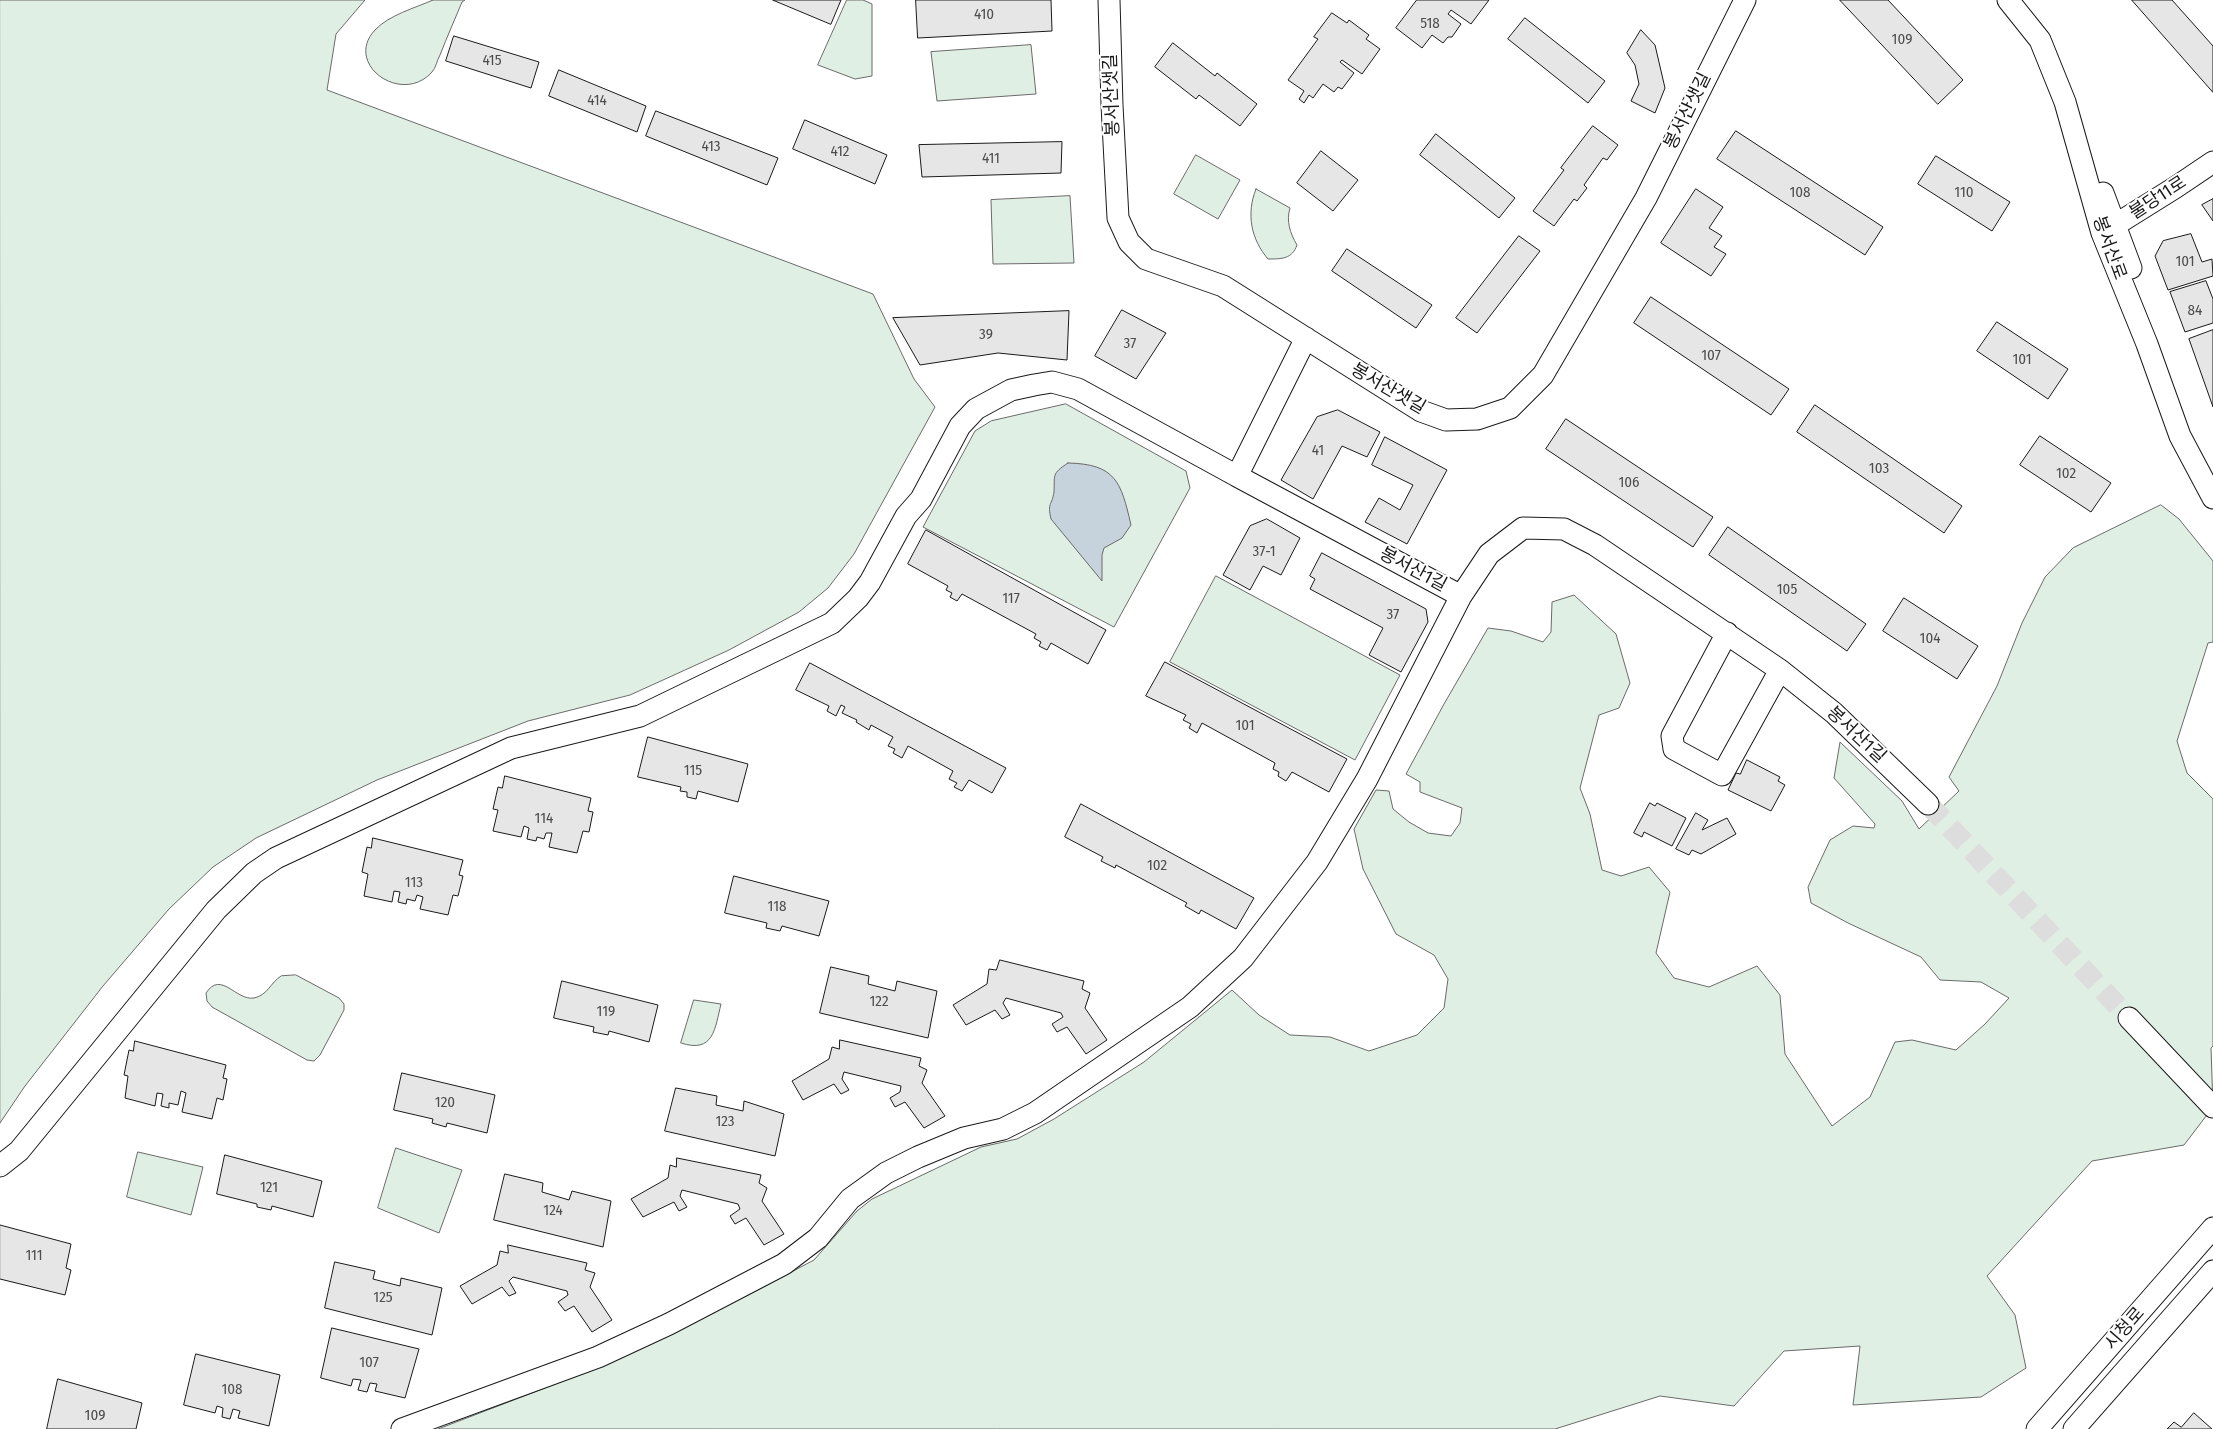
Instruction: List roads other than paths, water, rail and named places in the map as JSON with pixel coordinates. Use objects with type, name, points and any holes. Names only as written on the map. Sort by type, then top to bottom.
[{"type":"street","name":"봉서산샛길","points":[[1109,0],[1118,218],[1129,242],[1146,259],[1223,286],[1420,411],[1446,420],[1477,419],[1510,408],[1543,375],[1646,198],[1745,0]]},
{"type":"street","name":"봉서산로","points":[[2008,0],[2040,40],[2044,49],[2065,102],[2109,229],[2194,435],[2211,483]]},
{"type":"street","name":"봉서산로","points":[[2020,0],[2050,36],[2076,98],[2109,229]]},
{"type":"street","name":"불당11로","points":[[2109,229],[2176,188],[2213,162]]},
{"type":"street","points":[[1237,476],[1306,338]]},
{"type":"street","name":"봉서산1길","points":[[0,1166],[19,1151],[216,910],[254,873],[276,858],[511,748],[640,716],[832,622],[858,598],[870,582],[906,516],[922,500],[960,426],[976,409],[1011,390],[1052,382],[1078,389],[1461,596],[1489,554],[1523,528],[1564,529],[1595,545],[1780,670],[1834,713],[1928,804]]},
{"type":"street","points":[[402,1429],[598,1357],[669,1324],[784,1264],[818,1238],[850,1200],[886,1173],[954,1142],[1003,1129],[1035,1113],[1190,1007],[1243,958],[1316,862],[1367,779],[1461,596]]},
{"type":"street","points":[[1727,633],[1672,736],[1674,749],[1722,775],[1780,670]]},
{"type":"street","points":[[2128,1018],[2213,1106]]},
{"type":"street","name":"시청로","points":[[2036,1429],[2213,1228]]},
{"type":"street","name":"시청로","points":[[2074,1429],[2213,1272]]},
{"type":"tunnel","points":[[1928,804],[2129,1018]]}]
